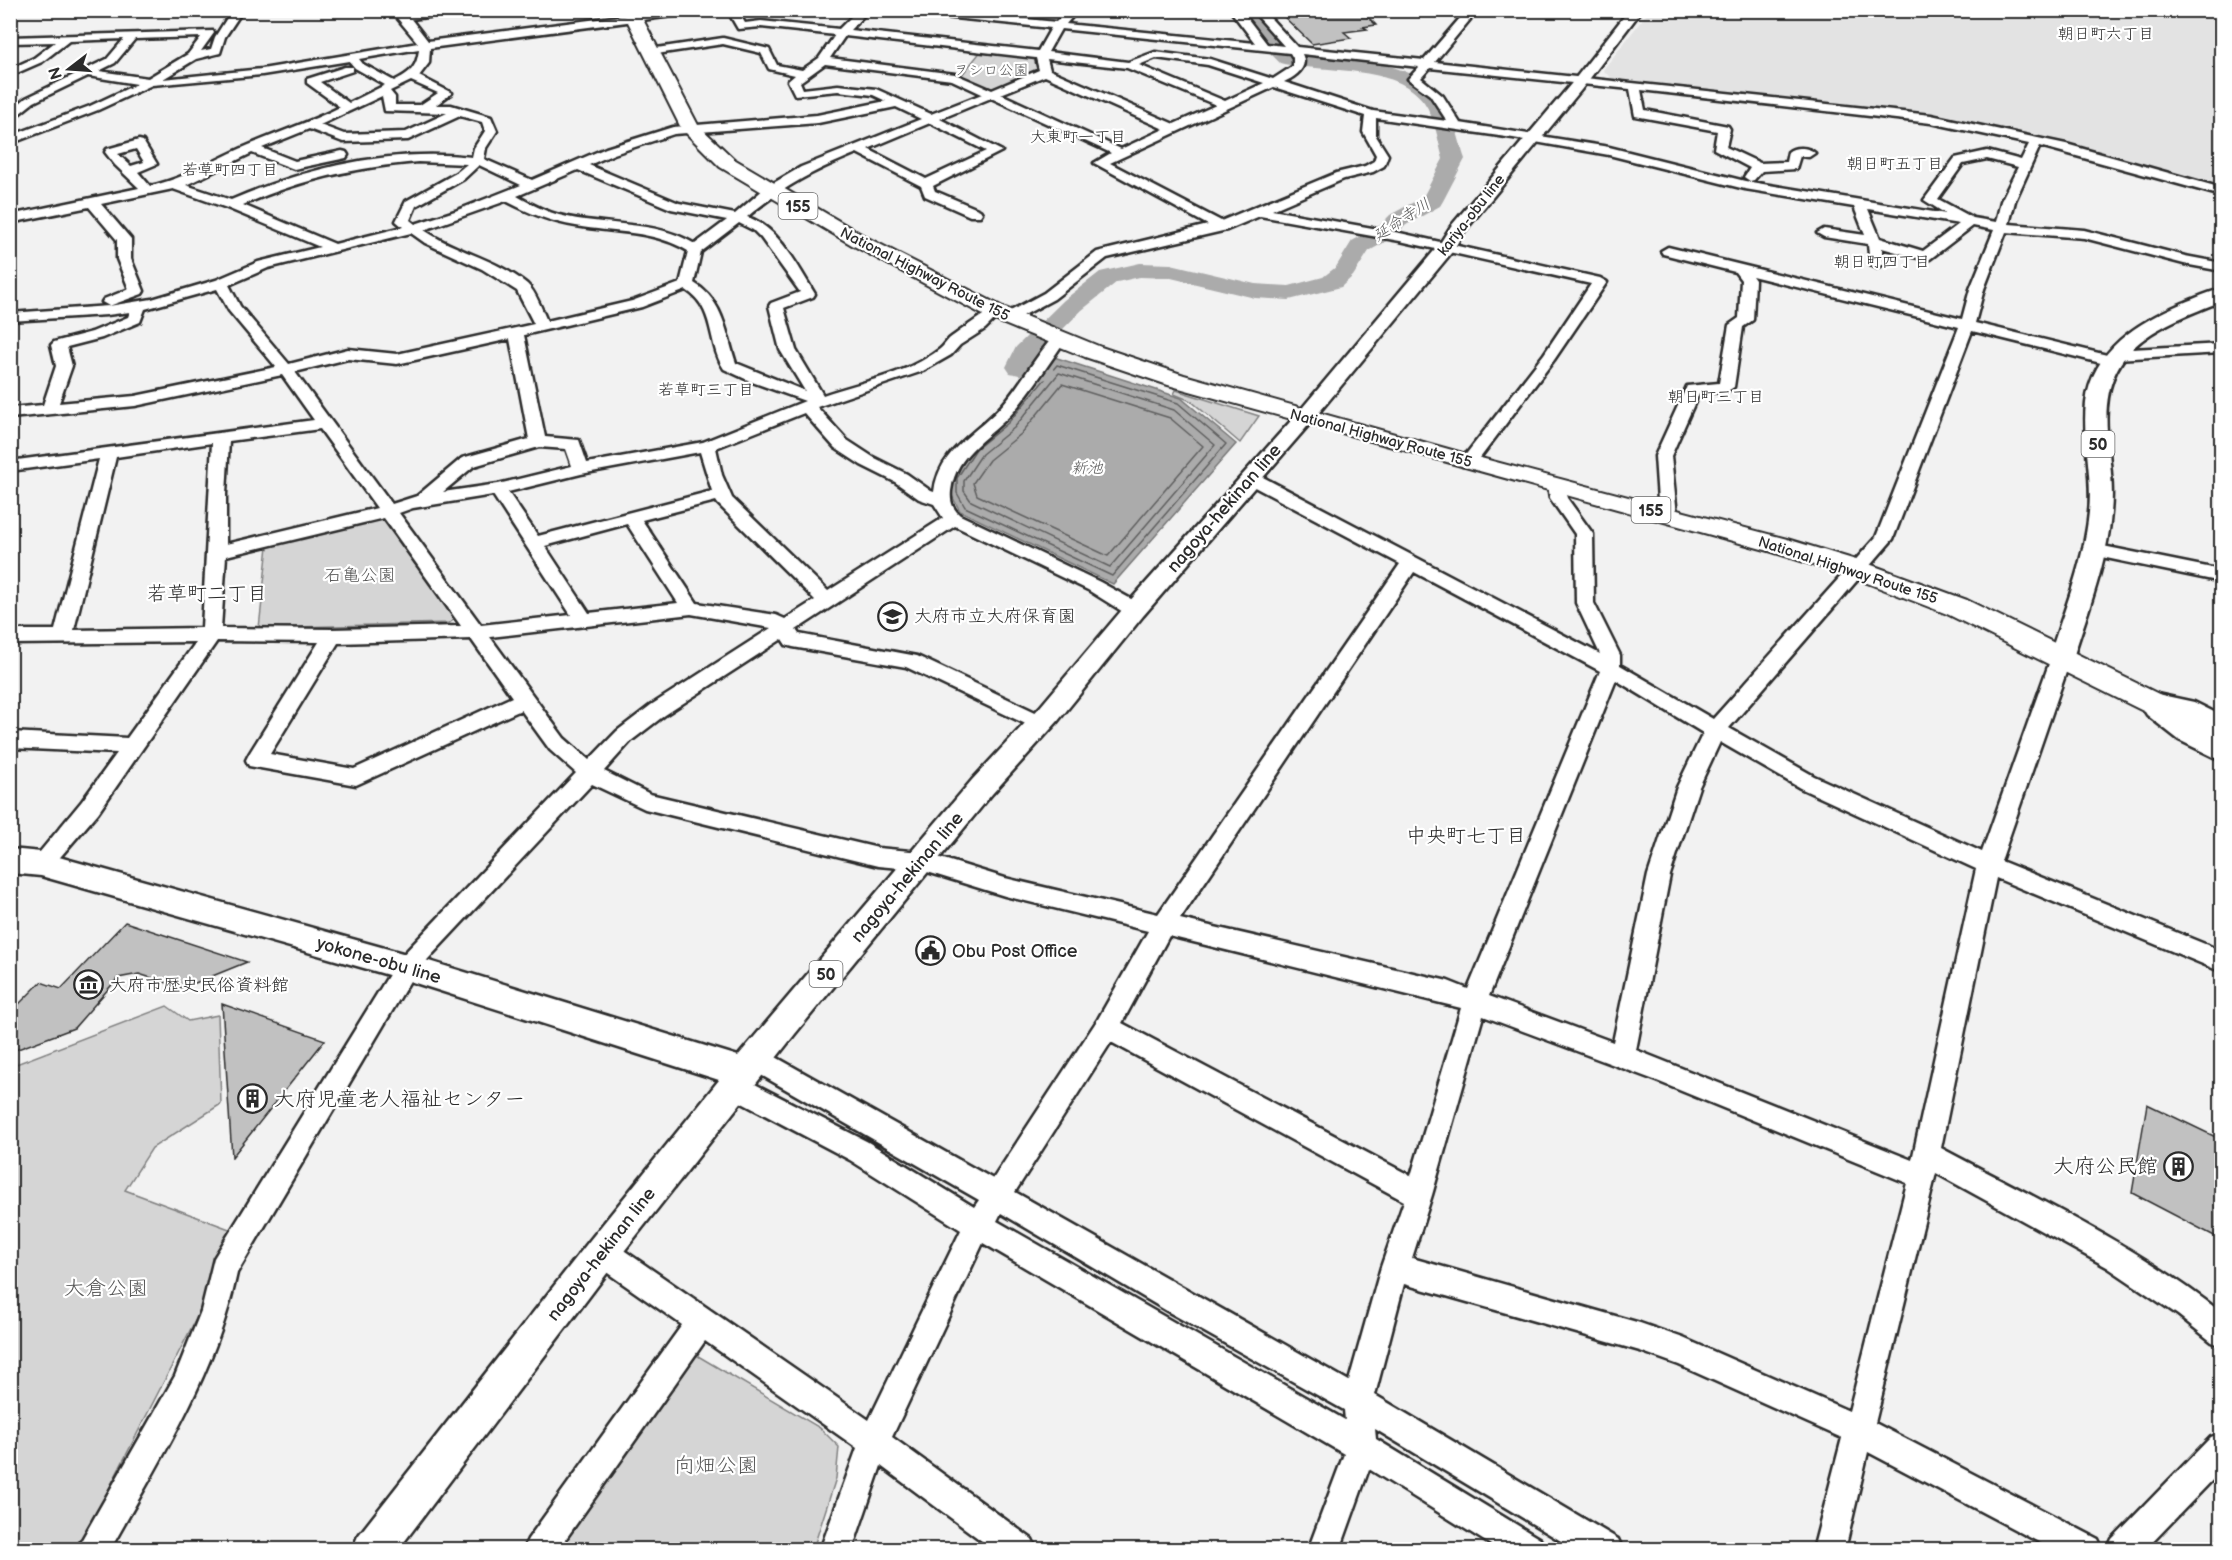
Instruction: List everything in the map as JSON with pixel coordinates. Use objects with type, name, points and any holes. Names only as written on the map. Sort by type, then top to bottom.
[{"type":"highway","name":"National Highway Route 155","points":[[632,15],[690,128],[726,164],[943,287],[1002,315],[1165,376],[1468,462],[1778,545],[1859,570],[1937,598],[2222,739]]},
{"type":"main road","name":"kariya-obu line","points":[[1305,417],[1446,248],[1457,230],[1636,10]]},
{"type":"main road","name":"50","points":[[2061,658],[2093,550],[2100,512],[2096,403],[2101,374],[2122,346],[2156,323],[2222,294]]},
{"type":"main road","name":"nagoya-hekinan line","points":[[377,1548],[602,1252],[745,1073],[982,787],[1041,723],[1135,610],[1305,417]]},
{"type":"main road","name":"yokone-obu line","points":[[10,861],[41,864],[406,967],[745,1073]]},
{"type":"street","points":[[10,140],[94,108],[150,82],[192,56],[216,51],[220,37],[238,10]]},
{"type":"street","points":[[400,14],[463,10]]},
{"type":"street","points":[[87,73],[150,82],[262,72],[355,62],[425,45],[632,15],[695,10]]},
{"type":"street","points":[[732,10],[742,27],[761,24],[1129,65],[1226,105]]},
{"type":"street","points":[[864,10],[842,32],[823,60],[794,81],[800,93],[838,88],[876,92],[928,120],[996,151],[926,184]]},
{"type":"street","points":[[905,10],[1264,48],[1297,57],[1426,65],[1581,80],[1931,119],[2036,141],[2222,192]]},
{"type":"street","points":[[1045,72],[1041,55],[1059,26],[1073,10]]},
{"type":"street","points":[[1235,10],[1248,24],[1264,48]]},
{"type":"street","points":[[1257,10],[1297,57]]},
{"type":"street","points":[[1454,126],[1446,106],[1433,90],[1414,79],[1473,10]]},
{"type":"street","points":[[10,219],[174,185],[202,174],[251,148],[389,89],[411,77],[423,63],[425,45],[400,14]]},
{"type":"street","points":[[10,40],[209,33],[192,56]]},
{"type":"street","points":[[10,118],[30,100],[111,61],[132,36]]},
{"type":"street","points":[[10,73],[38,60],[66,38]]},
{"type":"street","points":[[650,52],[723,41],[765,51],[773,67],[802,73]]},
{"type":"street","points":[[961,70],[980,48]]},
{"type":"street","points":[[1129,65],[1155,55],[1210,62],[1276,81],[1371,114],[1534,137],[1610,151],[1745,184],[1859,204],[2021,230],[2084,234],[2184,260],[2222,267]]},
{"type":"street","points":[[1222,226],[1100,163],[1288,76],[1297,57]]},
{"type":"street","points":[[823,60],[961,70],[991,94],[1121,153]]},
{"type":"street","points":[[355,62],[389,89]]},
{"type":"street","points":[[348,108],[311,81],[355,62]]},
{"type":"street","points":[[687,285],[695,250],[737,219],[770,190],[805,170],[1045,72],[1174,129]]},
{"type":"street","points":[[411,77],[446,93],[423,109]]},
{"type":"street","points":[[1635,87],[1639,112],[1724,129],[1720,149],[1758,167],[1792,166],[1794,152],[1809,153]]},
{"type":"street","points":[[389,89],[389,109],[462,111],[487,120],[491,132],[480,148],[477,161],[460,176],[411,204],[403,221],[430,240],[487,266],[523,288],[543,326]]},
{"type":"street","points":[[10,96],[30,100]]},
{"type":"street","points":[[10,317],[138,307],[221,282],[263,265],[412,229],[507,196],[637,142],[690,128],[818,119],[897,103]]},
{"type":"street","points":[[308,125],[342,138],[408,136],[462,111]]},
{"type":"street","points":[[217,552],[422,501],[498,489],[581,469],[707,446],[813,404],[918,368],[945,352],[955,342],[980,326],[1049,296],[1102,255],[1222,226],[1340,176],[1369,169],[1380,163],[1382,156],[1369,135],[1367,127],[1371,114]]},
{"type":"street","points":[[251,148],[294,165],[348,154],[357,148],[362,138]]},
{"type":"street","points":[[1623,1056],[1659,875],[1688,787],[1715,730],[1859,570],[1884,539],[1968,323],[1977,288],[2002,226],[2008,201],[2036,141]]},
{"type":"street","points":[[857,148],[926,184],[930,193],[975,213]]},
{"type":"street","points":[[1971,222],[1931,200],[1959,161],[1987,154],[2026,165]]},
{"type":"street","points":[[232,205],[276,186],[381,162],[407,159],[477,161],[504,171],[531,185]]},
{"type":"street","points":[[578,165],[676,206],[709,211],[753,223],[772,242],[808,294],[776,306],[788,350],[813,404],[841,444],[867,461],[901,478],[925,495],[942,501]]},
{"type":"street","points":[[1745,184],[1758,167]]},
{"type":"street","points":[[129,171],[143,182],[147,191]]},
{"type":"street","points":[[174,185],[232,205],[331,247]]},
{"type":"street","points":[[507,196],[532,210],[562,220],[656,234],[687,243],[695,250]]},
{"type":"street","points":[[92,202],[124,239],[124,259],[137,291],[108,303],[106,311]]},
{"type":"street","points":[[1859,204],[1874,241],[1877,264]]},
{"type":"street","points":[[1259,212],[1400,237],[1600,282],[1549,357],[1468,462]]},
{"type":"street","points":[[1824,233],[1874,241],[1924,256],[1971,222]]},
{"type":"street","points":[[1668,251],[2112,357],[2222,348]]},
{"type":"street","points":[[1668,515],[1663,456],[1693,388],[1726,387],[1737,325],[1746,320],[1748,280],[1739,268]]},
{"type":"street","points":[[221,282],[234,308],[286,370],[557,744],[588,772],[645,801],[878,856],[921,861],[1005,887],[1448,992],[1475,1001],[1924,1165],[2098,1246],[2187,1301],[2222,1332]]},
{"type":"street","points":[[687,285],[703,297],[716,321],[721,345],[729,366],[813,404]]},
{"type":"street","points":[[10,429],[14,413],[135,401],[286,370],[348,354],[397,359],[638,304],[687,285]]},
{"type":"street","points":[[50,408],[64,366],[59,345],[97,335],[135,319],[138,307]]},
{"type":"street","points":[[516,333],[538,442]]},
{"type":"street","points":[[1051,335],[1012,404],[959,452],[945,482],[942,501],[948,515],[954,519],[1094,586],[1135,610]]},
{"type":"street","points":[[10,466],[325,423]]},
{"type":"street","points":[[41,864],[90,807],[210,634],[217,552],[217,494],[221,438]]},
{"type":"street","points":[[422,501],[468,462],[538,442],[573,444],[581,469]]},
{"type":"street","points":[[707,446],[722,494],[738,515],[827,601]]},
{"type":"street","points":[[63,638],[109,452]]},
{"type":"street","points":[[1251,478],[1611,668],[1807,782],[1988,865],[2222,962]]},
{"type":"street","points":[[1324,1550],[1362,1447],[1358,1402],[1395,1267],[1419,1195],[1475,1001],[1611,668],[1610,655],[1585,603],[1584,534],[1559,498],[1556,485]]},
{"type":"street","points":[[498,489],[584,620]]},
{"type":"street","points":[[534,543],[722,494]]},
{"type":"street","points":[[633,519],[691,608]]},
{"type":"street","points":[[93,1550],[186,1385],[215,1311],[224,1268],[406,967],[624,736],[658,710],[954,519]]},
{"type":"street","points":[[2093,550],[2222,576]]},
{"type":"street","points":[[836,1550],[874,1442],[978,1225],[1107,1027],[1164,924],[1411,562]]},
{"type":"street","points":[[10,637],[210,634],[333,636],[476,632],[691,608],[776,622],[785,628],[793,640],[910,661],[1041,723]]},
{"type":"street","points":[[333,636],[256,760],[356,777],[526,699]]},
{"type":"street","points":[[1829,1550],[1924,1165],[1988,865],[2061,658]]},
{"type":"street","points":[[2136,696],[2187,708],[2222,724]]},
{"type":"street","points":[[2136,696],[2186,735],[2222,753]]},
{"type":"street","points":[[10,740],[133,746]]},
{"type":"street","points":[[1107,1027],[1419,1195]]},
{"type":"street","points":[[745,1073],[997,1197],[1358,1402],[1607,1550]]},
{"type":"street","points":[[745,1073],[794,1115],[920,1185],[978,1225],[1362,1447],[1529,1550]]},
{"type":"street","points":[[602,1252],[874,1442],[1021,1550]]},
{"type":"street","points":[[1395,1267],[1520,1305],[1640,1337],[1683,1352],[1858,1430],[2086,1550]]},
{"type":"street","points":[[539,1550],[702,1322]]},
{"type":"street","points":[[2122,1550],[2222,1448]]},
{"type":"shaded area","points":[[1649,11],[2221,11],[2221,186],[1951,117],[1613,80],[1603,70]]},
{"type":"green space","name":"ヲシロ公園","points":[[982,50],[1038,56],[1037,64],[1042,72],[991,91],[961,76]]},
{"type":"green space","points":[[1176,390],[1259,416],[1240,443],[1191,401],[1174,394]]},
{"type":"green space","name":"石亀公園","points":[[380,516],[455,619],[449,623],[259,628],[268,546]]},
{"type":"green space","name":"大倉公園","points":[[167,1006],[188,1021],[218,1015],[221,1104],[152,1148],[125,1190],[240,1233],[78,1549],[11,1550],[11,1066]]},
{"type":"green space","name":"向畑公園","points":[[693,1353],[820,1428],[839,1447],[836,1478],[813,1549],[548,1550]]},
{"type":"water","name":"新池","points":[[1054,357],[1181,398],[1236,444],[1113,584],[960,511],[951,494],[951,477],[972,445]]},
{"type":"building","points":[[1277,10],[1361,10],[1376,25],[1363,27],[1367,29],[1344,32],[1351,38],[1312,44]]},
{"type":"building","name":"大府市歴史民俗資料館","points":[[125,922],[247,962],[183,988],[139,974],[118,978],[74,1028],[10,1052],[10,1013],[41,982],[61,989]]},
{"type":"building","name":"大府児童老人福祉センター","points":[[222,1004],[325,1040],[232,1157]]},
{"type":"building","name":"大府公民館","points":[[2147,1104],[2222,1140],[2222,1240],[2132,1193]]},
{"type":"waterway","name":"延命寺川","points":[[1042,372],[1019,367],[1025,352],[1073,305],[1109,277],[1140,270],[1171,271],[1255,291],[1289,293],[1316,287],[1332,282],[1345,271],[1360,246],[1386,232],[1398,220],[1432,201],[1454,159],[1441,116],[1432,98],[1415,84],[1381,69],[1287,59],[1275,48],[1246,10]]},
{"type":"place","name":"大府市立大府保育園","points":[[893,616]]},
{"type":"place","name":"Obu Post Office","points":[[931,951]]},
{"type":"place","name":"大府市歴史民俗資料館","points":[[88,985]]},
{"type":"place","name":"大府児童老人福祉センター","points":[[253,1099]]},
{"type":"place","name":"大府公民館","points":[[2179,1166]]},
{"type":"district","name":"朝日町六丁目","points":[[2106,33]]},
{"type":"district","name":"大東町一丁目","points":[[1078,136]]},
{"type":"district","name":"朝日町五丁目","points":[[1895,163]]},
{"type":"district","name":"若草町四丁目","points":[[230,169]]},
{"type":"district","name":"朝日町四丁目","points":[[1882,261]]},
{"type":"district","name":"若草町三丁目","points":[[706,389]]},
{"type":"district","name":"朝日町三丁目","points":[[1716,396]]},
{"type":"district","name":"若草町二丁目","points":[[207,593]]},
{"type":"district","name":"中央町七丁目","points":[[1466,835]]}]
